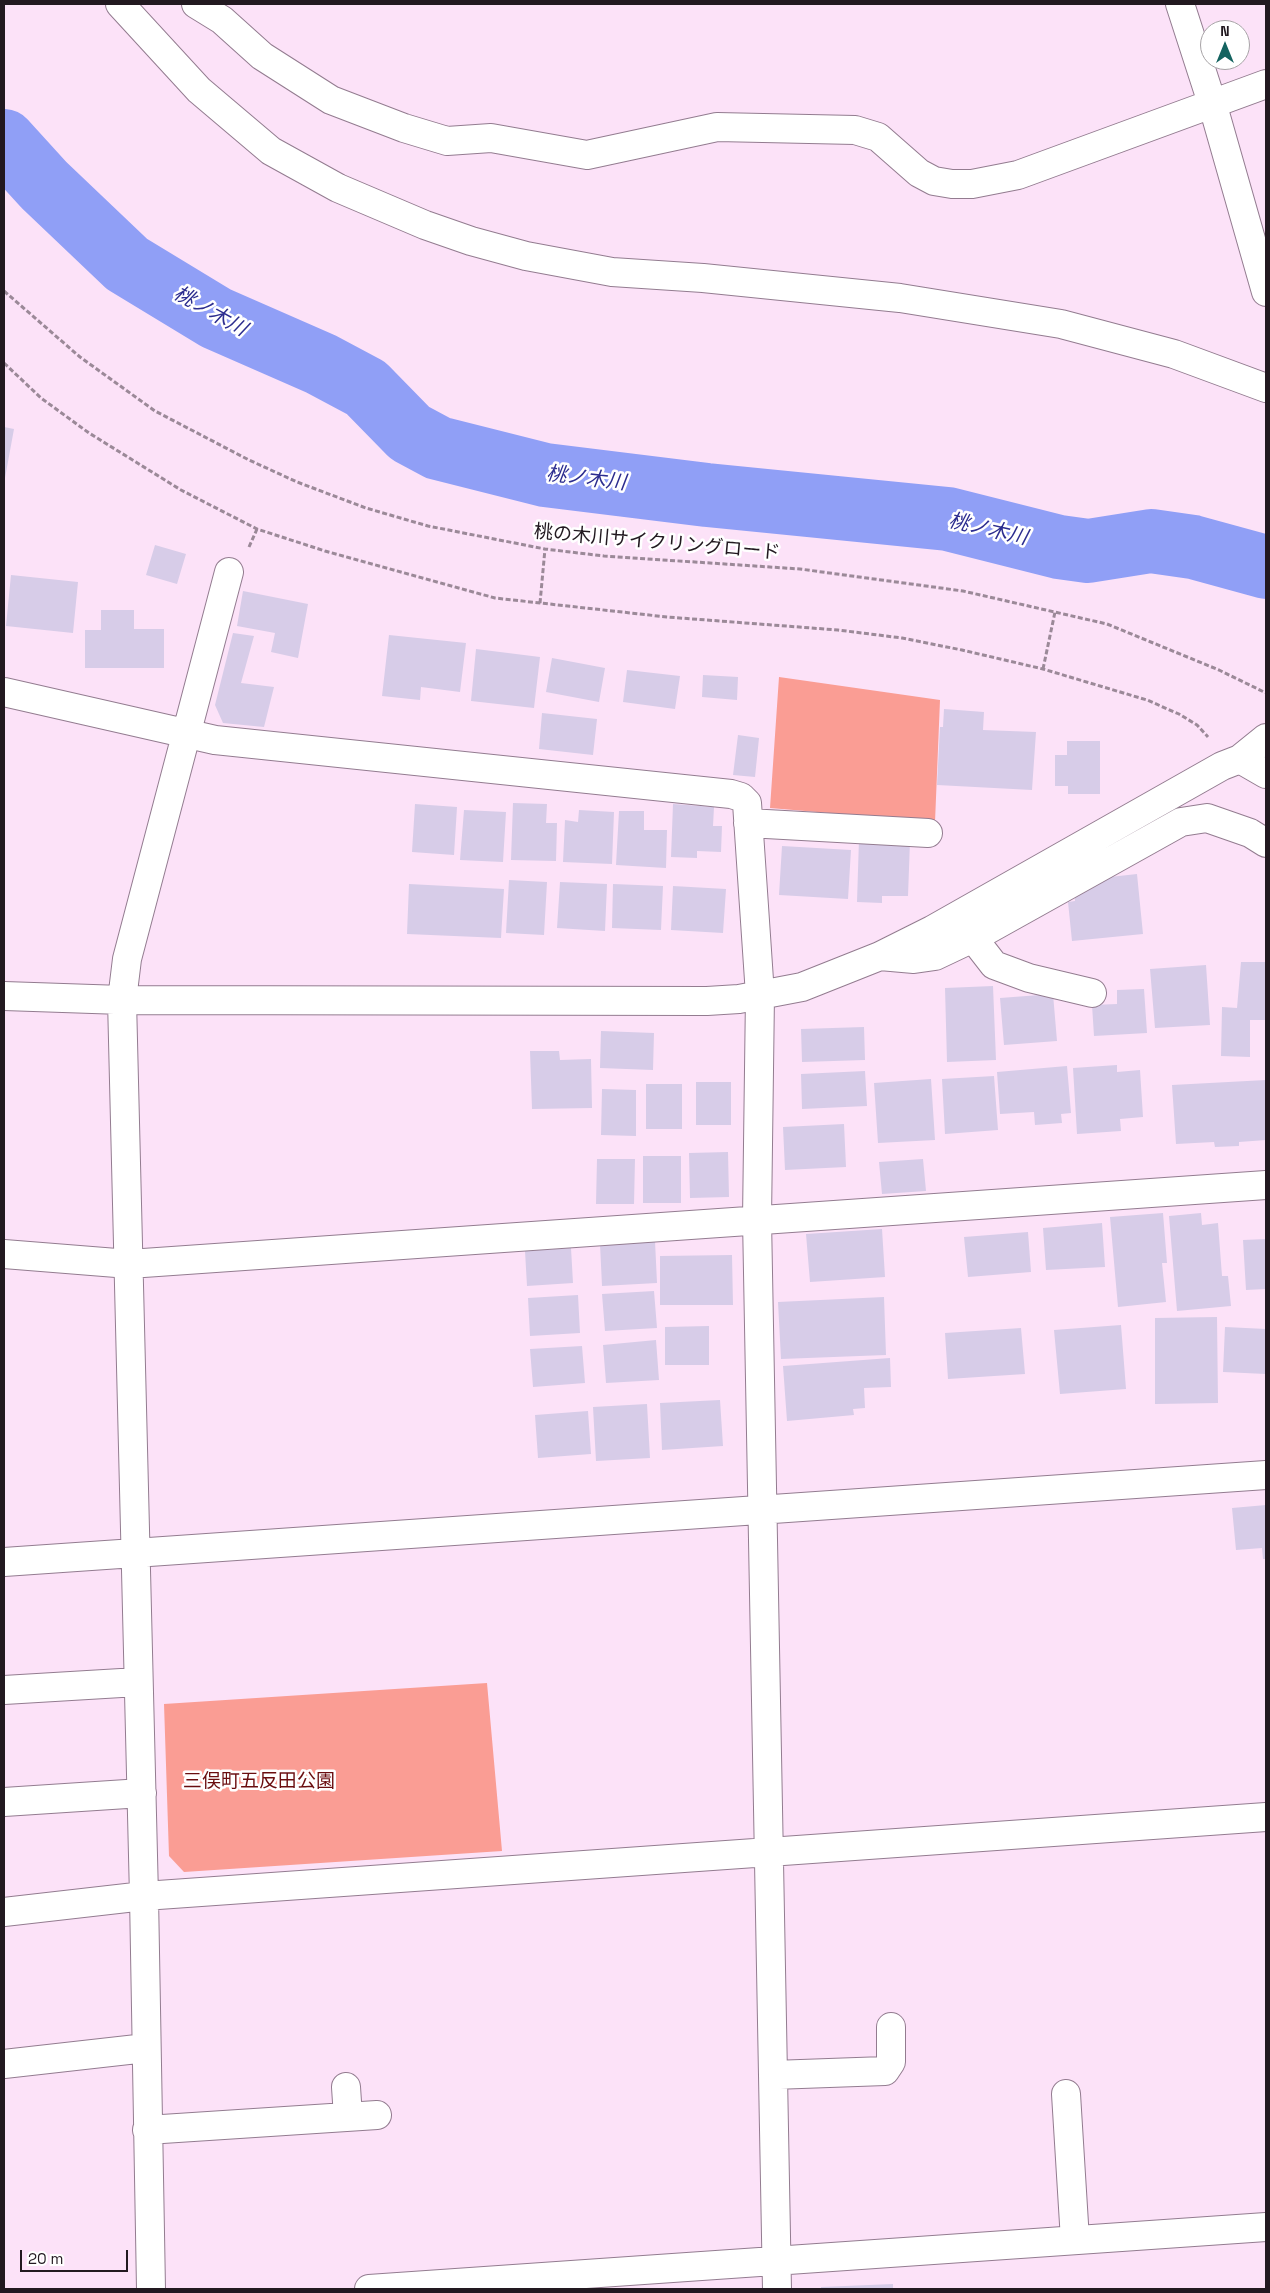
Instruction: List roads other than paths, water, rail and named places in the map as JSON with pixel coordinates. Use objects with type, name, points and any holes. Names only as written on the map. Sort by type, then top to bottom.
[{"type":"street","points":[[120,4],[199,90],[271,151],[338,188],[425,225],[471,241],[526,256],[603,271],[703,278],[900,298],[1061,324],[1174,354],[1266,388]]},
{"type":"street","points":[[196,4],[222,20],[262,56],[331,100],[404,128],[447,141],[491,138],[586,155],[717,127],[855,130],[878,136],[919,173],[934,181],[972,184],[1018,174],[1213,106],[1266,84]]},
{"type":"street","points":[[1180,4],[1213,106],[1266,292]]},
{"type":"street","points":[[151,2289],[142,1793],[122,1000],[127,959],[229,572]]},
{"type":"street","points":[[4,692],[185,735],[215,740],[730,794],[741,797],[747,802],[760,995],[757,1219],[777,2289]]},
{"type":"street","points":[[4,996],[122,1000],[706,1001],[760,995],[802,987],[880,956],[932,930],[1255,747]]},
{"type":"street","points":[[1255,747],[1254,769],[1266,774]]},
{"type":"street","points":[[880,956],[914,959],[935,956],[973,938],[1181,822],[1206,818],[1250,833],[1266,843]]},
{"type":"street","points":[[748,823],[928,833]]},
{"type":"street","points":[[973,938],[994,965],[1029,978],[1092,992]]},
{"type":"street","points":[[4,1254],[129,1264],[1266,1185]]},
{"type":"street","points":[[4,1562],[1266,1476]]},
{"type":"street","points":[[4,1690],[138,1682]]},
{"type":"street","points":[[4,1802],[142,1793]]},
{"type":"street","points":[[4,1912],[144,1896],[1266,1817]]},
{"type":"street","points":[[773,2075],[884,2071],[891,2062],[891,2027]]},
{"type":"street","points":[[4,2064],[146,2048]]},
{"type":"street","points":[[346,2086],[348,2117]]},
{"type":"street","points":[[1066,2094],[1075,2240]]},
{"type":"street","points":[[147,2130],[377,2115]]},
{"type":"street","points":[[369,2289],[1266,2227]]},
{"type":"waterway","name":"桃ノ木川","points":[[4,141],[44,185],[127,264],[216,318],[321,364],[366,388],[410,433],[438,448],[545,475],[707,495],[948,519],[1059,547],[1088,551],[1151,541],[1193,547],[1266,567]]},
{"type":"park label","name":"三俣町五反田公園","points":[[259,1782]]}]
